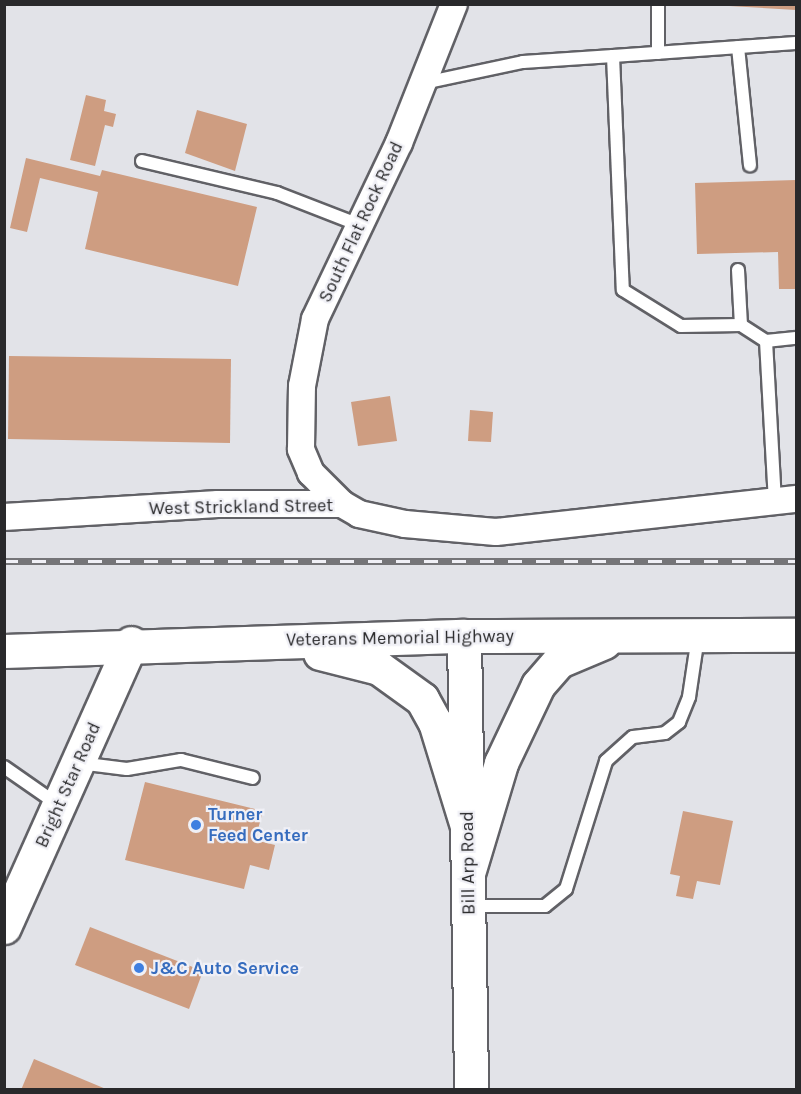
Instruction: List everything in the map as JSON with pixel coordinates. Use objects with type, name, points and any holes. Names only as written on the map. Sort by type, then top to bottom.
[{"type":"main road","name":"Veterans Memorial Highway","points":[[4,651],[131,643],[464,636],[796,635]]},
{"type":"main road","name":"Bill Arp Road","points":[[464,636],[471,1089]]},
{"type":"main road","points":[[469,870],[501,763],[538,685],[559,661],[620,636]]},
{"type":"main road","points":[[238,641],[355,659],[403,681],[435,722],[468,829]]},
{"type":"main road","name":"Bright Star Road","points":[[4,927],[131,643]]},
{"type":"street","name":"South Flat Rock Road","points":[[342,504],[311,473],[301,449],[302,386],[315,319],[423,83],[454,4]]},
{"type":"street","name":"West Strickland Street","points":[[4,517],[218,504],[342,504],[360,514],[405,524],[496,532],[786,500]]},
{"type":"lane","points":[[658,4],[658,53]]},
{"type":"lane","points":[[423,83],[523,62],[796,43]]},
{"type":"lane","points":[[738,47],[750,165]]},
{"type":"lane","points":[[613,56],[623,290],[681,326],[741,325],[766,341],[796,338]]},
{"type":"lane","points":[[142,162],[277,193],[357,224]]},
{"type":"lane","points":[[738,270],[741,325]]},
{"type":"lane","points":[[766,341],[786,500]]},
{"type":"lane","points":[[469,905],[545,906],[566,889],[606,761],[633,737],[665,733],[679,722],[689,697],[698,637]]},
{"type":"lane","points":[[78,762],[104,769],[181,760],[253,778]]},
{"type":"lane","points":[[4,767],[59,805]]},
{"type":"building","points":[[729,4],[796,4],[796,10],[729,6]]},
{"type":"building","points":[[86,95],[106,100],[104,111],[116,114],[113,127],[105,125],[95,166],[70,160]]},
{"type":"building","points":[[197,110],[247,124],[235,171],[185,153]]},
{"type":"building","points":[[26,158],[100,176],[102,170],[257,207],[238,286],[85,249],[98,192],[40,178],[27,232],[10,228]]},
{"type":"building","points":[[796,180],[796,289],[779,289],[778,252],[697,254],[695,183]]},
{"type":"building","points":[[9,356],[231,359],[230,443],[8,439]]},
{"type":"building","points":[[390,396],[397,441],[358,446],[351,402]]},
{"type":"building","points":[[470,410],[493,412],[491,442],[468,441]]},
{"type":"building","name":"Turner Feed Center","points":[[145,782],[263,811],[255,840],[275,845],[269,870],[250,865],[244,889],[125,860]]},
{"type":"building","points":[[683,811],[733,821],[720,885],[697,881],[693,899],[676,896],[680,876],[670,874]]},
{"type":"building","name":"J&C Auto Service","points":[[90,927],[203,971],[189,1009],[75,965]]},
{"type":"building","points":[[34,1059],[106,1089],[106,1090],[21,1090]]},
{"type":"railway","points":[[4,561],[796,561]]},
{"type":"place","name":"Turner Feed Center","points":[[196,825]]},
{"type":"place","name":"J&C Auto Service","points":[[139,968]]}]
